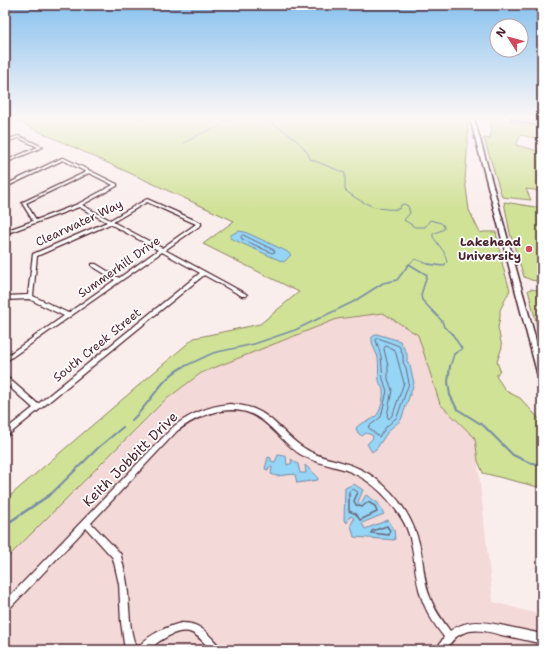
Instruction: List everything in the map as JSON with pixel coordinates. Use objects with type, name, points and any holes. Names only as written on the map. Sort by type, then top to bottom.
[{"type":"main road","points":[[480,149],[542,376]]},
{"type":"street","points":[[5,162],[37,149]]},
{"type":"street","points":[[5,186],[63,159],[116,185],[79,205],[5,233]]},
{"type":"street","points":[[35,221],[24,203],[89,172]]},
{"type":"street","name":"Clearwater Way","points":[[30,297],[35,254],[110,222],[147,200]]},
{"type":"street","name":"Summerhill Drive","points":[[6,359],[199,224],[147,200]]},
{"type":"street","points":[[79,205],[244,296]]},
{"type":"street","points":[[94,265],[118,280]]},
{"type":"street","name":"South Creek Street","points":[[5,434],[204,274]]},
{"type":"street","points":[[5,298],[30,297],[68,316]]},
{"type":"street","points":[[5,379],[38,408]]},
{"type":"street","name":"Keith Jobbitt Drive","points":[[5,607],[185,420],[204,411],[234,408],[255,413],[273,426],[296,447],[319,459],[350,468],[360,473],[384,490],[395,502],[406,519],[413,534],[418,550],[423,590],[430,609],[449,637]]},
{"type":"street","points":[[86,523],[118,556],[124,591],[125,622],[129,644],[132,650]]},
{"type":"street","points":[[441,650],[449,637],[457,630],[481,625],[542,639]]},
{"type":"street","points":[[142,650],[167,632],[180,627],[195,629],[217,650]]},
{"type":"shaded area","points":[[383,313],[418,335],[440,404],[475,438],[493,602],[542,615],[542,650],[5,650],[5,560],[165,401],[201,373],[337,319]]},
{"type":"green space","points":[[76,149],[467,149],[465,180],[469,210],[480,233],[496,232],[503,267],[510,290],[500,310],[498,328],[502,347],[497,362],[500,370],[496,376],[506,391],[520,398],[542,422],[542,488],[483,473],[478,461],[475,438],[440,404],[418,335],[383,313],[337,319],[201,373],[164,401],[5,560],[5,500],[194,338],[260,324],[299,292],[203,244],[234,221]]},
{"type":"green space","points":[[487,149],[529,149],[542,152],[542,191],[526,189],[531,200],[502,197]]},
{"type":"green space","points":[[504,202],[542,208],[542,282],[524,277],[510,233]]},
{"type":"green space","points":[[531,289],[542,291],[542,345],[528,290]]},
{"type":"water","points":[[238,231],[245,232],[286,251],[291,255],[284,262],[230,238],[231,235]]},
{"type":"water","points":[[377,334],[400,341],[407,354],[407,361],[410,366],[414,383],[401,420],[389,430],[377,448],[372,452],[367,444],[373,438],[372,435],[366,433],[362,436],[358,433],[356,428],[375,417],[382,403],[383,391],[379,381],[378,358],[372,340],[372,337]]},
{"type":"water","points":[[278,455],[286,456],[287,465],[292,463],[291,459],[298,464],[300,473],[306,473],[305,465],[317,476],[318,480],[297,483],[295,474],[276,476],[271,474],[272,467],[269,467],[268,470],[265,469],[268,457],[271,458],[271,461],[275,462]]},
{"type":"water","points":[[354,484],[363,490],[358,502],[361,503],[366,495],[378,503],[384,514],[362,523],[365,529],[388,520],[394,529],[395,540],[354,537],[351,525],[354,518],[350,516],[347,523],[344,520],[345,488]]},
{"type":"waterway","points":[[304,149],[310,159],[345,173],[345,190],[357,199],[384,209],[399,209],[401,205],[404,204],[408,206],[410,213],[404,220],[415,227],[425,227],[430,220],[441,223],[444,226],[444,229],[433,234],[433,237],[444,252],[447,262],[443,266],[429,264]]},
{"type":"waterway","points":[[409,264],[415,259],[429,264]]},
{"type":"waterway","points":[[183,367],[213,353],[254,344],[295,330],[353,302],[383,283],[397,280],[409,264]]},
{"type":"waterway","points":[[409,264],[427,275],[421,295],[422,300],[442,321],[444,327],[451,332],[462,349],[454,354],[450,367]]},
{"type":"waterway","points":[[450,366],[448,382],[450,395],[457,409],[484,426],[513,455],[528,462],[542,465]]},
{"type":"waterway","points":[[132,420],[163,383],[177,370],[183,367]]},
{"type":"waterway","points":[[50,495],[99,447],[123,427]]},
{"type":"waterway","points":[[5,525],[51,494]]},
{"type":"place","name":"Lakehead University","points":[[529,249]]}]
